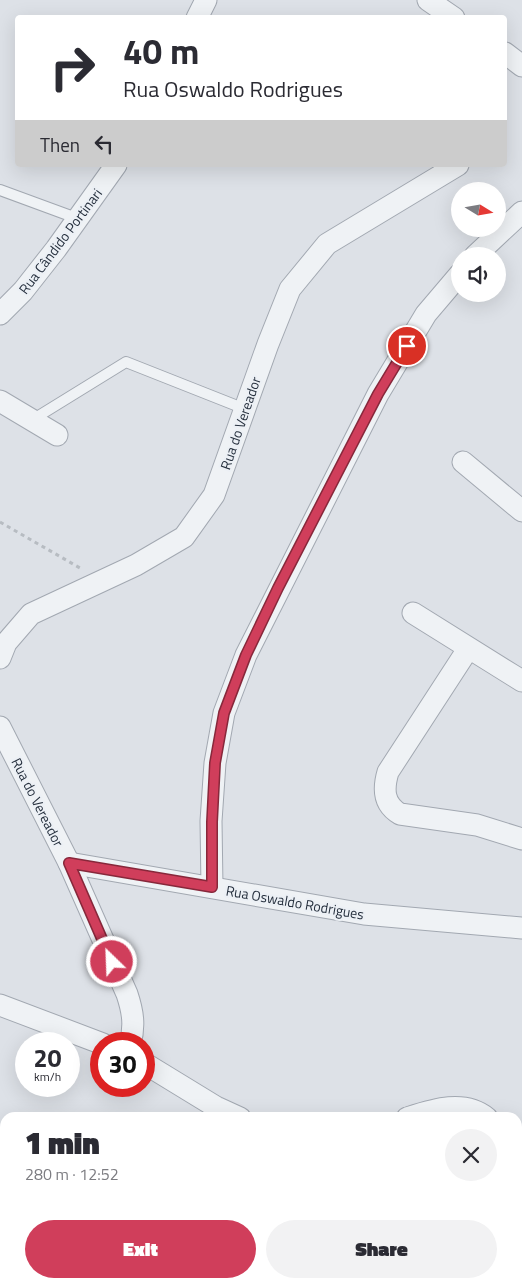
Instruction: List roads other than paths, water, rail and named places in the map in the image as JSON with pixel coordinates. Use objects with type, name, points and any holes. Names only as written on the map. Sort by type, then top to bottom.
[{"type":"street","points":[[198,15],[206,0]]},
{"type":"street","points":[[428,0],[450,15]]},
{"type":"street","points":[[507,55],[522,66]]},
{"type":"street","name":"Rua Cândido Portinari","points":[[0,314],[23,291],[79,219],[115,167]]},
{"type":"street","name":"Rua do Vereador","points":[[0,658],[6,643],[31,614],[136,565],[184,537],[214,496],[268,344],[290,289],[327,244],[455,167]]},
{"type":"street","points":[[485,247],[522,212]]},
{"type":"street","points":[[212,887],[212,822],[215,763],[224,713],[246,655],[378,394],[426,314],[451,285]]},
{"type":"street","points":[[0,401],[57,435]]},
{"type":"street","points":[[463,462],[522,510]]},
{"type":"street","points":[[413,613],[522,681]]},
{"type":"street","points":[[468,648],[388,772],[384,785],[386,801],[392,809],[400,814],[477,825],[522,839]]},
{"type":"street","name":"Rua do Vereador","points":[[0,727],[69,863],[127,994],[133,1013],[133,1032]]},
{"type":"street","name":"Rua Oswaldo Rodrigues","points":[[69,863],[364,914],[522,928]]},
{"type":"street","points":[[0,1005],[90,1039]]},
{"type":"street","points":[[155,1070],[227,1112]]},
{"type":"street","points":[[428,1112],[465,1107],[480,1112]]},
{"type":"lane","points":[[0,190],[79,219]]},
{"type":"lane","points":[[32,420],[126,362],[246,409]]}]
